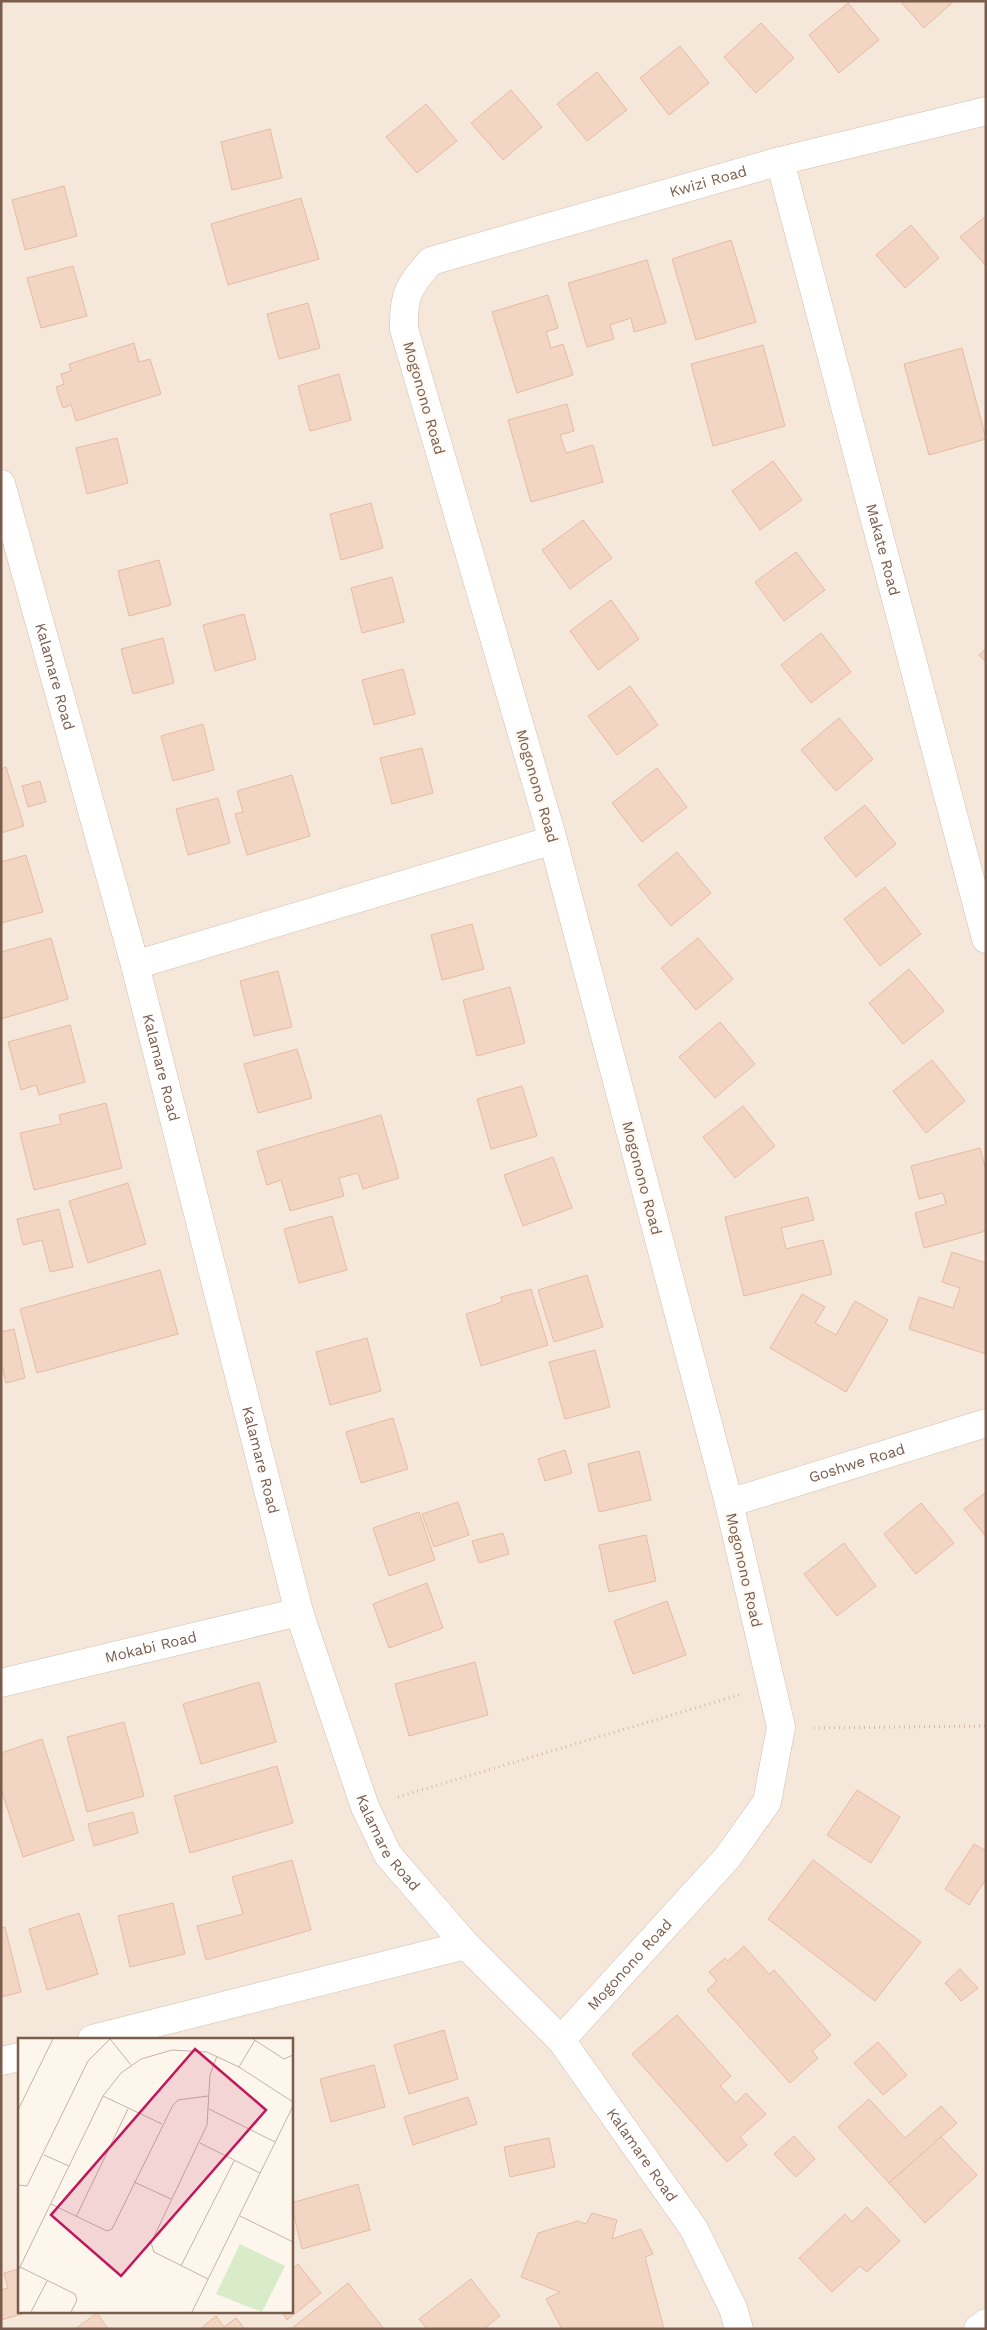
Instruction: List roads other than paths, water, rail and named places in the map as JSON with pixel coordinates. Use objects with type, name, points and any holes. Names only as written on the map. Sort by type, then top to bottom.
[{"type":"street","name":"Kwizi Road","points":[[431,261],[780,161],[986,111]]},
{"type":"street","name":"Makate Road","points":[[780,161],[986,939]]},
{"type":"street","name":"Mogonono Road","points":[[431,261],[411,284],[404,309],[404,329],[553,840],[728,1502],[781,1727],[767,1802],[727,1858],[560,2040]]},
{"type":"street","name":"Kalamare Road","points":[[1,484],[135,965],[299,1612],[365,1807],[388,1855],[466,1945],[560,2040],[694,2229],[733,2308],[739,2329]]},
{"type":"street","points":[[135,965],[553,840]]},
{"type":"street","name":"Goshwe Road","points":[[728,1502],[986,1422]]},
{"type":"street","name":"Mokabi Road","points":[[1,1683],[299,1612]]},
{"type":"street","points":[[96,2038],[466,1945]]},
{"type":"street","points":[[1,2061],[18,2057]]},
{"type":"street","points":[[978,2329],[986,2323]]}]
